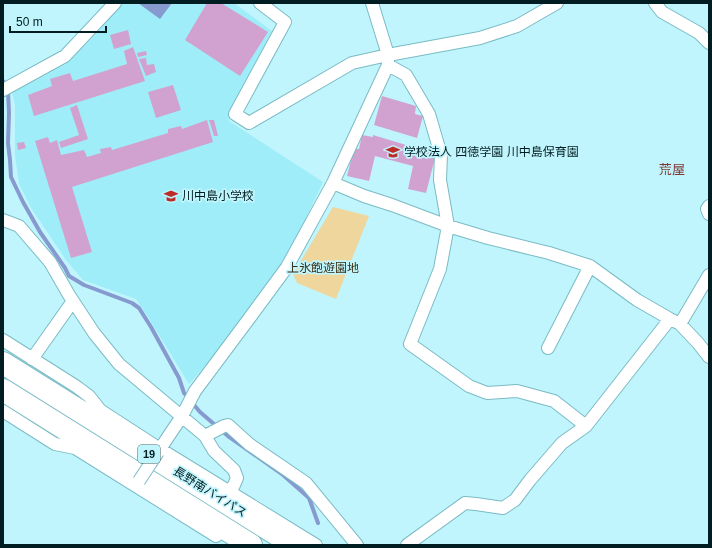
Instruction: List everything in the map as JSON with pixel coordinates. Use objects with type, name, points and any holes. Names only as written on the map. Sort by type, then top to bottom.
[{"type":"highway","name":"長野南バイパス","points":[[3,363],[294,545]]},
{"type":"highway","name":"長野南バイパス","points":[[3,390],[251,545]]},
{"type":"street","points":[[8,87],[65,56],[115,3]]},
{"type":"street","points":[[260,3],[285,22],[235,114],[249,123],[352,64],[388,60],[480,38],[517,26],[557,3]]},
{"type":"street","points":[[373,3],[388,60],[406,75],[429,114],[441,155],[440,180],[448,226],[440,269],[410,344],[469,386],[487,393],[517,391],[554,401],[586,426]]},
{"type":"street","points":[[655,3],[662,12],[699,33],[709,43]]},
{"type":"street","points":[[137,483],[184,412],[195,391],[286,267],[333,183],[388,60]]},
{"type":"street","points":[[333,183],[364,196],[448,226],[488,238],[549,253],[590,266],[637,300],[675,322],[698,343],[709,357]]},
{"type":"street","points":[[709,206],[707,209],[709,214]]},
{"type":"street","points":[[3,220],[19,226],[50,262],[94,333],[119,364],[184,412],[208,434],[214,451],[234,470],[237,478],[230,492]]},
{"type":"street","points":[[548,348],[590,266]]},
{"type":"street","points":[[408,545],[465,503],[503,508],[515,500],[562,443],[586,426],[675,322],[709,277]]},
{"type":"street","points":[[32,359],[73,301]]},
{"type":"street","points":[[3,340],[77,387],[89,396],[100,410],[159,450],[316,545]]},
{"type":"street","points":[[3,411],[55,444],[75,448],[137,483],[230,545]]},
{"type":"street","points":[[208,434],[228,425],[249,444],[306,483],[357,545]]},
{"type":"shaded area","name":"川中島小学校","points":[[121,3],[234,3],[272,31],[229,121],[323,182],[282,268],[241,326],[189,384],[136,299],[83,280],[66,260],[31,208],[19,184],[15,155],[15,104],[12,93],[66,64],[98,32]]},
{"type":"shaded area","points":[[138,3],[172,3],[160,19]]},
{"type":"green space","name":"上氷飽遊園地","points":[[333,207],[369,216],[336,299],[297,283],[293,274]]},
{"type":"building","points":[[207,3],[221,3],[268,32],[240,76],[185,40]]},
{"type":"building","points":[[128,30],[131,44],[114,49],[110,35]]},
{"type":"building","points":[[133,47],[145,81],[34,116],[28,95],[52,86],[50,79],[70,73],[73,81],[127,64],[124,51]]},
{"type":"building","points":[[146,51],[147,55],[138,57],[137,53]]},
{"type":"building","points":[[146,58],[147,65],[154,64],[156,72],[146,76],[139,59]]},
{"type":"building","points":[[173,85],[181,110],[156,118],[148,92]]},
{"type":"building","points":[[382,96],[416,106],[415,114],[423,116],[417,138],[374,125]]},
{"type":"building","points":[[77,105],[88,139],[61,148],[59,142],[79,135],[70,108]]},
{"type":"building","points":[[207,120],[213,142],[72,187],[92,252],[71,258],[35,141],[48,137],[50,143],[57,140],[61,155],[84,150],[87,157],[101,153],[100,149],[111,147],[112,150],[168,133],[168,129],[181,126],[182,129]]},
{"type":"building","points":[[209,120],[214,120],[218,136],[214,136]]},
{"type":"building","points":[[362,135],[373,137],[373,135],[436,154],[426,193],[408,189],[413,166],[375,156],[369,181],[347,176],[354,149],[359,149]]},
{"type":"building","points":[[24,142],[26,148],[18,150],[17,143]]},
{"type":"waterway","points":[[3,81],[8,91],[8,143],[11,177],[40,232],[69,276],[84,285],[132,303],[139,308],[179,378],[184,393],[200,412],[228,436],[282,474],[309,498],[318,523]]},
{"type":"place","name":"学校法人 四徳学園 川中島保育園","points":[[393,152]]},
{"type":"place","name":"川中島小学校","points":[[171,196]]},
{"type":"district","name":"荒屋","points":[[672,169]]}]
